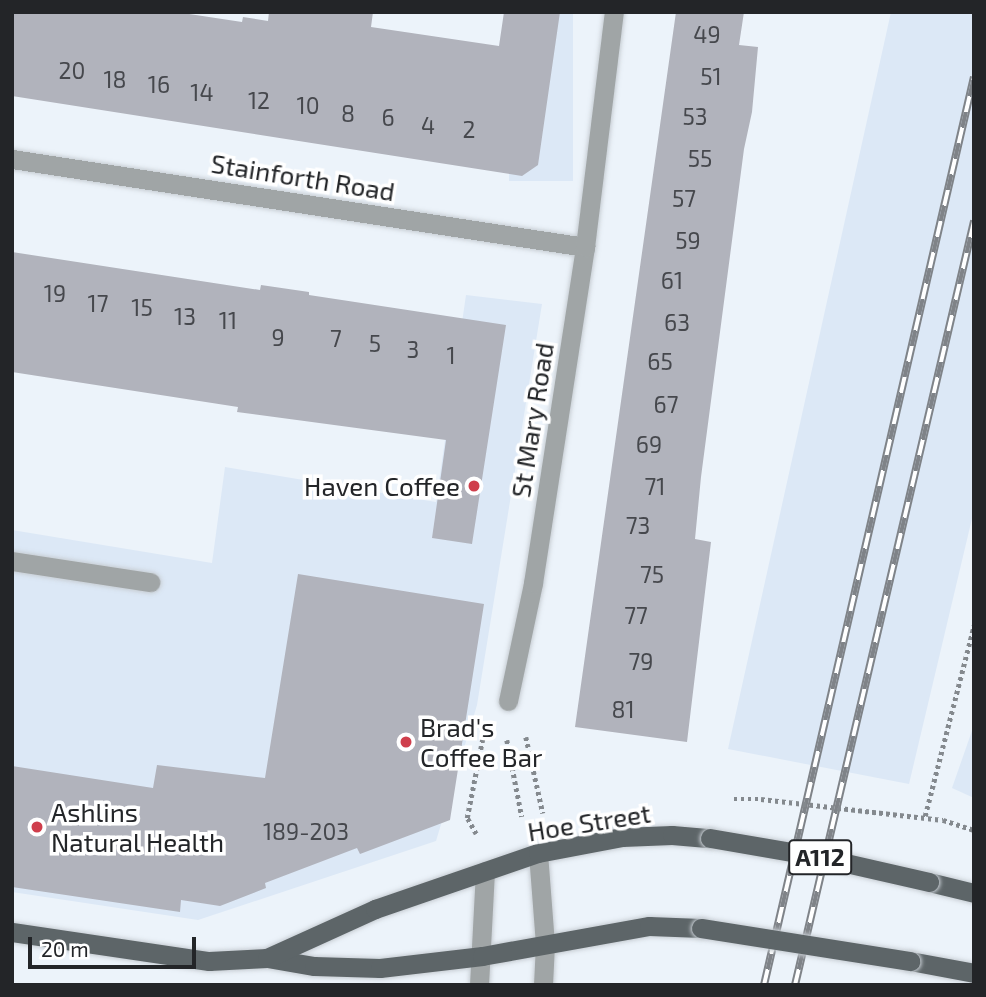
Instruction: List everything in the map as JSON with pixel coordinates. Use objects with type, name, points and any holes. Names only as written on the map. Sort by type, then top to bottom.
[{"type":"main road","name":"Hoe Street","points":[[267,958],[346,920],[485,871],[538,853],[622,837],[672,835],[710,838],[815,856],[974,893]]},
{"type":"main road","name":"Hoe Street","points":[[12,932],[209,961],[267,958],[314,966],[380,968],[482,956],[649,926],[701,928],[974,973]]},
{"type":"street","name":"St Mary Road","points":[[508,701],[533,583],[585,247],[614,12]]},
{"type":"street","name":"Stainforth Road","points":[[12,159],[585,247]]},
{"type":"street","points":[[12,561],[150,582]]},
{"type":"street","points":[[538,853],[545,944],[543,985]]},
{"type":"street","points":[[479,985],[485,871]]},
{"type":"path","points":[[925,816],[974,625]]},
{"type":"path","points":[[474,830],[467,818],[490,700],[508,701],[507,754],[523,821]]},
{"type":"path","points":[[525,734],[537,795]]},
{"type":"path","points":[[727,799],[761,799],[925,816],[974,830]]},
{"type":"shaded area","points":[[509,12],[573,12],[573,181],[509,181]]},
{"type":"shaded area","points":[[891,12],[974,12],[974,510],[909,784],[728,749]]},
{"type":"shaded area","points":[[466,295],[542,304],[477,705],[436,841],[198,920],[12,892],[12,530],[212,563],[225,467],[436,502]]},
{"type":"shaded area","points":[[974,725],[974,798],[952,788]]},
{"type":"building","points":[[12,12],[176,12],[242,22],[243,17],[268,21],[269,12],[373,12],[371,27],[499,46],[504,12],[560,12],[538,165],[522,176],[12,96]]},
{"type":"building","points":[[676,12],[744,12],[739,45],[758,47],[752,112],[744,149],[701,477],[695,539],[711,542],[687,742],[575,727]]},
{"type":"building","points":[[12,252],[260,290],[261,285],[309,292],[309,295],[506,325],[472,544],[432,538],[446,440],[237,412],[238,407],[12,372]]},
{"type":"building","points":[[298,574],[484,604],[450,820],[360,854],[357,848],[265,883],[266,888],[220,906],[181,900],[180,912],[12,887],[12,766],[153,788],[157,765],[265,778]]},
{"type":"railway","points":[[764,985],[974,77]]},
{"type":"railway","points":[[795,985],[974,221]]},
{"type":"place","name":"Haven Coffee","points":[[474,486]]},
{"type":"place","name":"Brad's Coffee Bar","points":[[406,742]]},
{"type":"place","name":"Ashlins Natural Health","points":[[37,827]]}]
